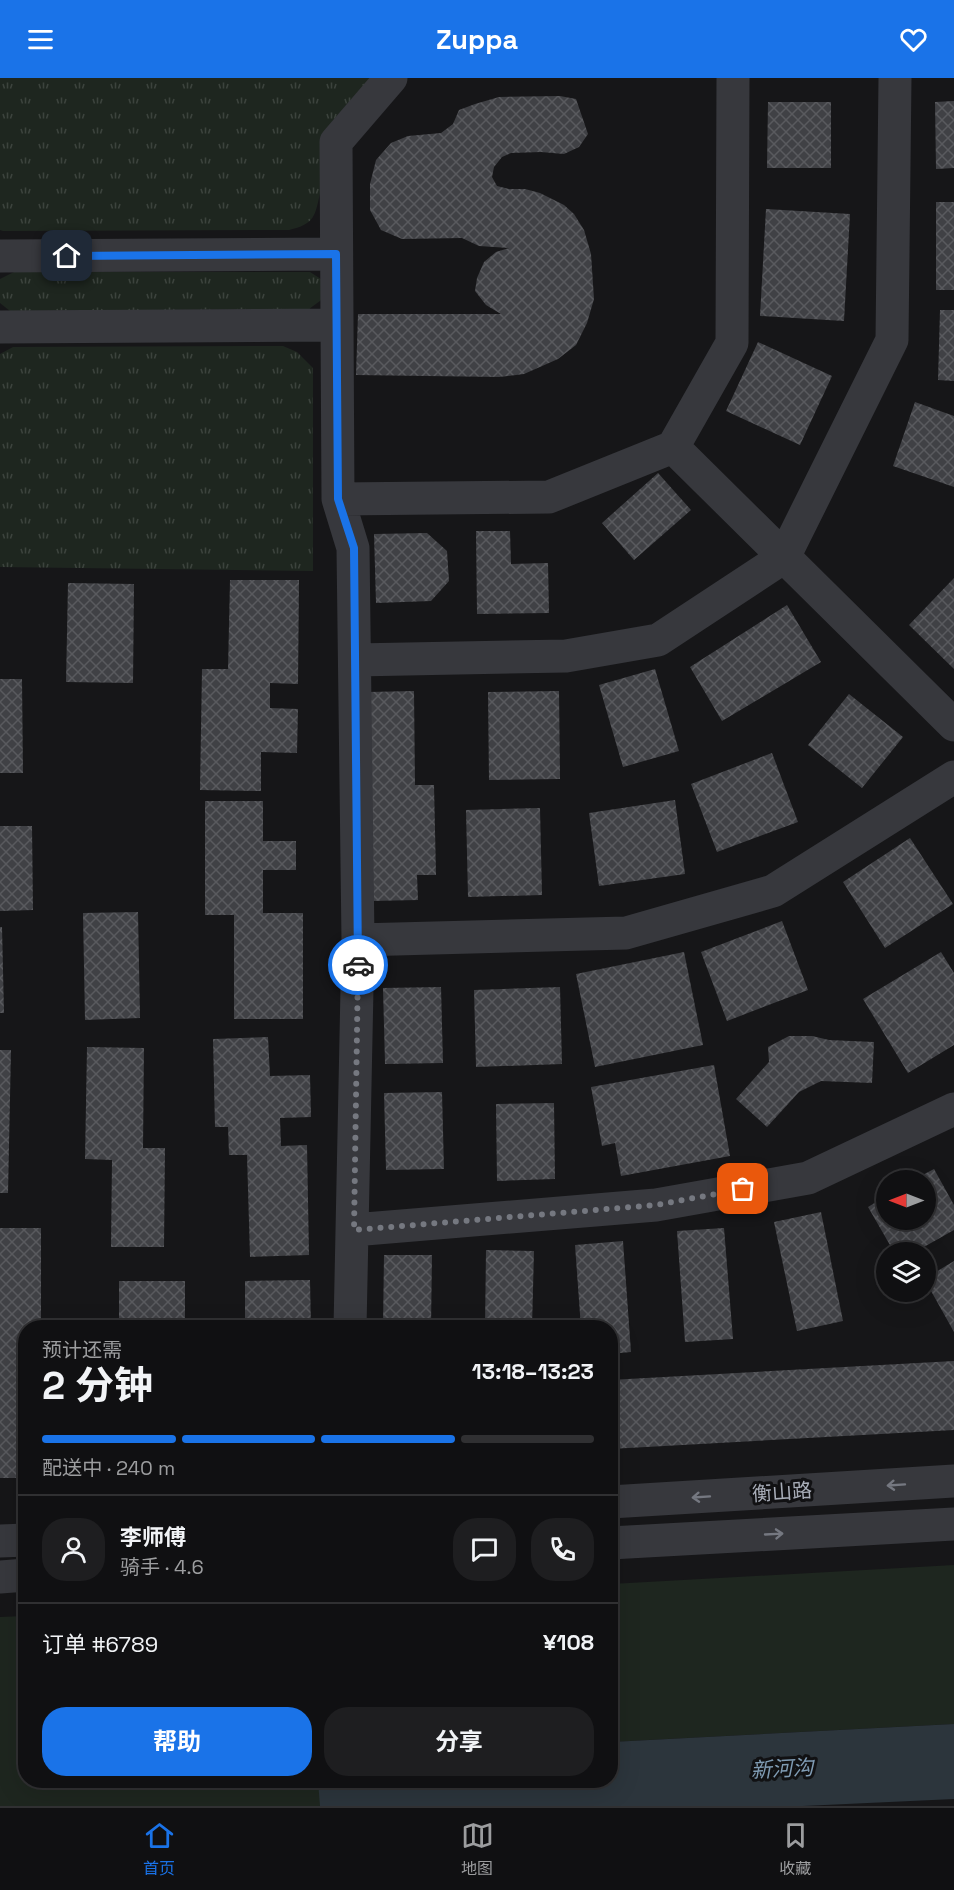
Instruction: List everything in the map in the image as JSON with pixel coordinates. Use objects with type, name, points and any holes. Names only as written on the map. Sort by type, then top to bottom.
[{"type":"street","points":[[350,1320],[354,1230],[358,940],[354,548],[338,499],[336,142],[391,78]]},
{"type":"street","points":[[338,499],[549,497],[673,447],[732,343],[733,78]]},
{"type":"street","points":[[355,660],[566,656],[658,640],[784,557],[892,340],[895,78]]},
{"type":"street","points":[[0,256],[336,254]]},
{"type":"street","points":[[0,327],[337,325]]},
{"type":"street","points":[[673,447],[954,724]]},
{"type":"street","points":[[358,940],[626,933],[773,891],[954,777]]},
{"type":"street","points":[[354,1230],[656,1205],[808,1178],[954,1109]]},
{"type":"street","name":"衡山路","points":[[618,1502],[954,1481]]},
{"type":"street","name":"衡山路","points":[[618,1543],[954,1524]]},
{"type":"street","points":[[0,1541],[18,1540]]},
{"type":"street","points":[[0,1577],[18,1576]]},
{"type":"green space","points":[[0,78],[372,78],[320,193],[315,214],[304,225],[289,230],[3,231],[0,230]]},
{"type":"green space","points":[[14,272],[310,272],[324,281],[324,298],[309,309],[10,311],[0,303],[0,279]]},
{"type":"green space","points":[[283,346],[297,352],[313,368],[313,571],[0,567],[0,354],[13,347]]},
{"type":"green space","points":[[954,1565],[954,1724],[618,1742],[618,1584]]},
{"type":"green space","points":[[18,1616],[18,1788],[320,1788],[321,1806],[0,1806],[0,1617]]},
{"type":"water","name":"新河沟","points":[[954,1724],[954,1799],[803,1806],[320,1806],[319,1788],[618,1788],[618,1742]]},
{"type":"building","points":[[560,96],[576,99],[588,134],[579,147],[564,154],[511,153],[502,157],[494,167],[492,177],[497,186],[540,193],[564,205],[574,214],[584,230],[591,254],[594,299],[587,323],[576,345],[558,359],[524,374],[499,377],[356,375],[358,314],[501,314],[486,305],[475,291],[477,278],[484,262],[496,252],[509,248],[479,246],[462,238],[402,239],[381,230],[370,210],[370,184],[376,160],[391,143],[408,136],[441,133],[453,124],[459,110],[475,104],[499,97]]},
{"type":"building","points":[[954,101],[954,168],[936,169],[935,102]]},
{"type":"building","points":[[768,102],[831,102],[831,168],[767,168]]},
{"type":"building","points":[[936,202],[954,202],[954,290],[936,290]]},
{"type":"building","points":[[766,209],[850,214],[844,321],[760,316]]},
{"type":"building","points":[[940,310],[954,310],[954,381],[938,380]]},
{"type":"building","points":[[758,342],[832,376],[800,445],[726,411]]},
{"type":"building","points":[[915,402],[954,416],[954,487],[893,466]]},
{"type":"building","points":[[658,473],[691,510],[634,560],[602,523]]},
{"type":"building","points":[[476,531],[510,531],[511,564],[548,563],[549,613],[477,614]]},
{"type":"building","points":[[427,533],[447,551],[449,581],[431,601],[376,603],[374,534]]},
{"type":"building","points":[[954,578],[954,669],[909,625]]},
{"type":"building","points":[[230,580],[299,580],[298,684],[270,683],[270,708],[298,709],[297,753],[261,752],[261,791],[200,790],[202,669],[228,669]]},
{"type":"building","points":[[68,583],[134,584],[133,683],[66,682]]},
{"type":"building","points":[[787,605],[821,662],[722,721],[690,667]]},
{"type":"building","points":[[655,669],[679,751],[623,767],[599,685]]},
{"type":"building","points":[[0,679],[22,679],[23,773],[0,773]]},
{"type":"building","points":[[414,691],[415,785],[434,785],[436,875],[417,875],[418,900],[371,901],[368,692]]},
{"type":"building","points":[[559,691],[560,779],[489,780],[488,692]]},
{"type":"building","points":[[849,694],[903,737],[862,788],[808,745]]},
{"type":"building","points":[[772,753],[798,822],[717,852],[691,784]]},
{"type":"building","points":[[675,800],[685,874],[599,886],[589,813]]},
{"type":"building","points":[[205,801],[263,801],[263,841],[296,841],[296,870],[263,870],[263,913],[303,913],[303,1019],[234,1019],[234,915],[205,915]]},
{"type":"building","points":[[540,808],[542,895],[468,897],[466,810]]},
{"type":"building","points":[[0,826],[32,826],[33,910],[0,911]]},
{"type":"building","points":[[910,838],[953,904],[885,948],[843,882]]},
{"type":"building","points":[[138,912],[140,1018],[85,1020],[83,913]]},
{"type":"building","points":[[782,921],[808,990],[727,1021],[701,952]]},
{"type":"building","points":[[0,927],[2,927],[4,1013],[0,1013]]},
{"type":"building","points":[[684,952],[703,1045],[595,1067],[576,974]]},
{"type":"building","points":[[941,952],[954,973],[954,1045],[908,1073],[863,999]]},
{"type":"building","points":[[441,987],[443,1063],[385,1064],[383,988]]},
{"type":"building","points":[[560,987],[562,1064],[476,1067],[474,990]]},
{"type":"building","points":[[789,1036],[874,1042],[872,1083],[821,1081],[799,1092],[767,1127],[736,1099],[769,1062],[768,1047]]},
{"type":"building","points":[[268,1037],[270,1076],[310,1075],[311,1117],[280,1118],[281,1146],[307,1145],[309,1255],[250,1257],[247,1155],[229,1155],[228,1127],[215,1127],[213,1039]]},
{"type":"building","points":[[87,1047],[144,1048],[143,1148],[165,1148],[164,1247],[111,1247],[112,1160],[85,1159]]},
{"type":"building","points":[[0,1050],[11,1050],[8,1193],[0,1193]]},
{"type":"building","points":[[714,1065],[730,1156],[621,1176],[615,1143],[602,1146],[591,1087]]},
{"type":"building","points":[[442,1092],[444,1169],[386,1170],[384,1093]]},
{"type":"building","points":[[554,1103],[555,1179],[497,1181],[496,1104]]},
{"type":"building","points":[[936,1173],[954,1205],[954,1230],[933,1242],[888,1242],[881,1230],[936,1230]]},
{"type":"building","points":[[876,1202],[876,1221],[868,1207]]},
{"type":"building","points":[[821,1212],[843,1321],[797,1331],[774,1222]]},
{"type":"building","points":[[0,1228],[41,1228],[41,1320],[18,1320],[18,1478],[0,1478]]},
{"type":"building","points":[[724,1228],[733,1339],[685,1342],[677,1231]]},
{"type":"building","points":[[623,1241],[631,1352],[618,1353],[618,1320],[580,1320],[575,1245]]},
{"type":"building","points":[[486,1250],[534,1251],[532,1320],[485,1320]]},
{"type":"building","points":[[384,1255],[432,1255],[431,1320],[383,1320]]},
{"type":"building","points":[[954,1261],[954,1332],[936,1300],[936,1272]]},
{"type":"building","points":[[310,1280],[311,1320],[245,1320],[245,1281]]},
{"type":"building","points":[[119,1281],[185,1281],[185,1320],[119,1320]]},
{"type":"building","points":[[954,1361],[954,1430],[618,1449],[618,1380]]},
{"type":"way so far","points":[[358,965],[354,1230],[656,1205],[743,1189]]},
{"type":"route","points":[[67,256],[336,254],[338,499],[354,548],[358,965]]}]
